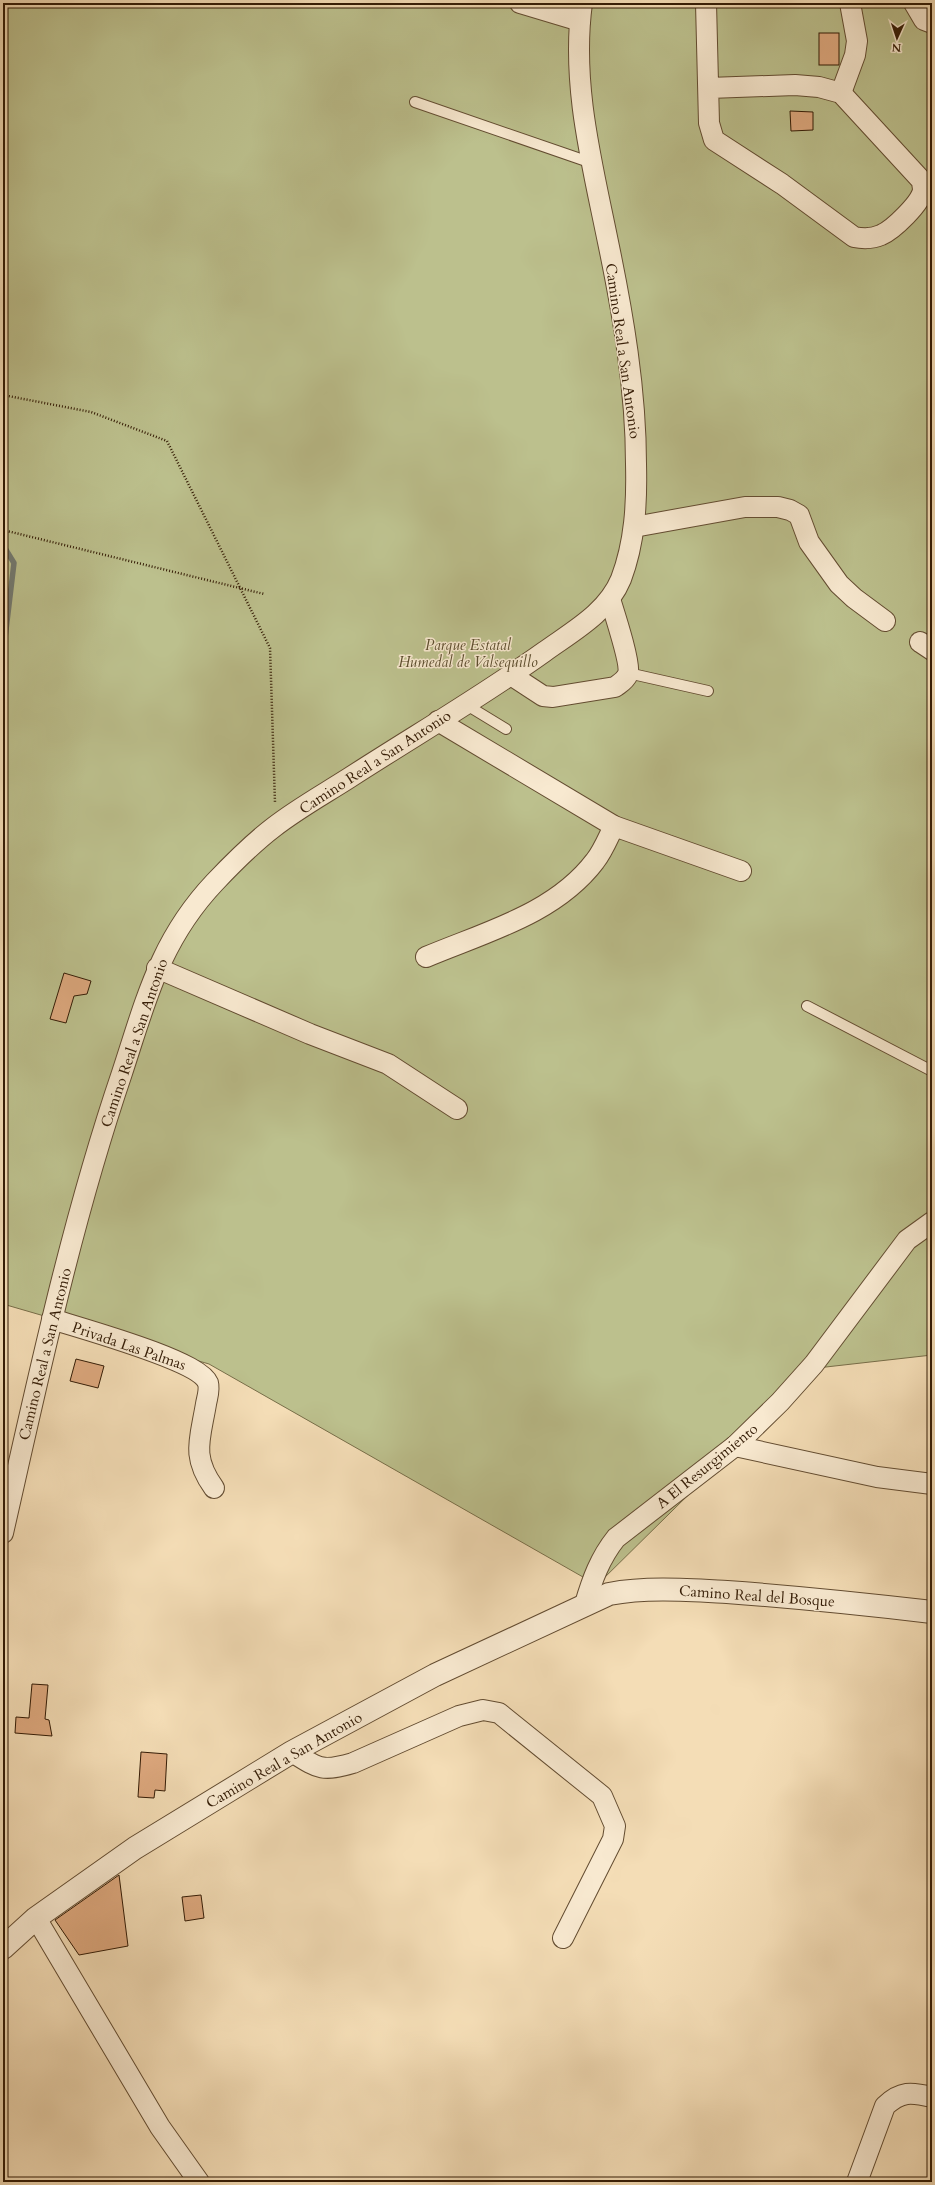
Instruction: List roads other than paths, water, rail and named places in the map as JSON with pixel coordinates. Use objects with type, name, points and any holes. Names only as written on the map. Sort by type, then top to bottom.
[{"type":"street","points":[[520,3],[581,12]]},
{"type":"street","points":[[706,3],[710,88],[709,123],[714,140],[782,184],[854,237],[872,238],[892,229],[917,202],[923,191],[922,181],[841,94],[819,87],[795,85],[710,88]]},
{"type":"street","points":[[841,94],[855,55],[857,41],[850,3]]},
{"type":"street","points":[[914,3],[924,20],[932,23]]},
{"type":"street","name":"Camino Real a San Antonio","points":[[3,1533],[52,1319],[105,1123],[157,968],[186,916],[214,882],[275,826],[511,675],[592,618],[610,599],[620,582],[634,527],[637,490],[636,434],[632,390],[615,277],[579,87],[581,12]]},
{"type":"street","points":[[634,527],[745,507],[760,506],[790,510],[799,515],[809,542],[839,584],[854,598],[885,621]]},
{"type":"street","points":[[511,675],[543,696],[553,697],[615,687],[624,682],[628,673],[627,659],[610,599]]},
{"type":"street","points":[[438,721],[614,826],[741,871]]},
{"type":"street","points":[[426,957],[540,909],[558,897],[595,861],[614,826]]},
{"type":"street","points":[[157,968],[310,1034],[388,1064],[457,1109]]},
{"type":"street","name":"A El Resurgimiento","points":[[585,1604],[592,1579],[606,1551],[616,1538],[736,1446],[780,1402],[814,1364],[907,1240],[932,1222]]},
{"type":"street","name":"Privada Las Palmas","points":[[52,1319],[181,1362],[203,1376],[209,1387],[199,1454],[204,1474],[214,1488]]},
{"type":"street","points":[[736,1446],[877,1477],[932,1484]]},
{"type":"street","name":"Camino Real del Bosque","points":[[585,1604],[609,1594],[631,1590],[693,1590],[786,1596],[932,1612]]},
{"type":"street","name":"Camino Real a San Antonio","points":[[3,1948],[36,1918],[135,1848],[292,1752],[435,1675],[585,1604]]},
{"type":"street","points":[[292,1752],[318,1768],[336,1768],[353,1763],[459,1716],[483,1710],[499,1713],[602,1796],[615,1826],[613,1839],[563,1938]]},
{"type":"street","points":[[36,1918],[160,2127],[199,2182]]},
{"type":"street","points":[[857,2182],[885,2106],[894,2098],[904,2093],[932,2097]]},
{"type":"lane","points":[[416,102],[592,162]]},
{"type":"lane","points":[[628,673],[708,691]]},
{"type":"lane","points":[[465,704],[506,729]]},
{"type":"lane","points":[[806,1006],[932,1071]]},
{"type":"waterway","points":[[3,545],[14,563],[3,655]]},
{"type":"park label","name":"Parque Estatal Humedal de Valsequillo","points":[[468,654]]}]
